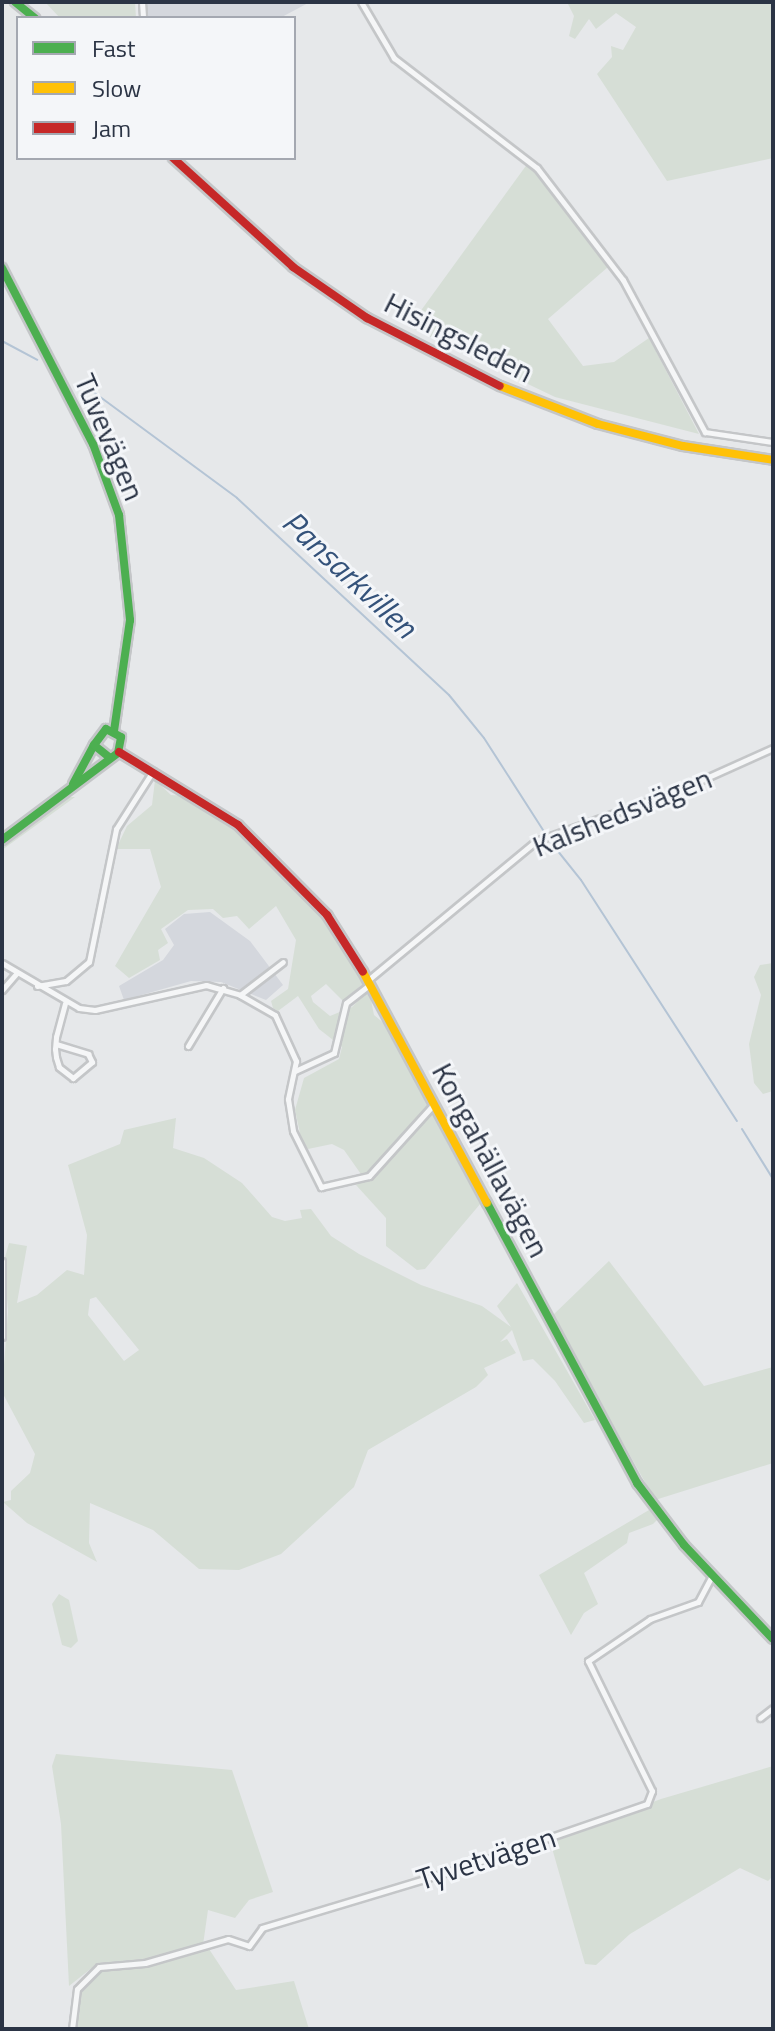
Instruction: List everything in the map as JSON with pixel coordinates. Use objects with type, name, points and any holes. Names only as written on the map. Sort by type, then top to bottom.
[{"type":"main road","points":[[15,2],[32,16]]},
{"type":"main road","name":"Hisingsleden","points":[[175,160],[293,267],[367,318],[446,363],[598,424],[683,446],[773,460]]},
{"type":"main road","name":"Tuvevägen","points":[[2,268],[90,437],[119,515],[130,611],[114,731]]},
{"type":"main road","points":[[2,840],[119,752],[122,741],[114,731],[100,732],[73,784]]},
{"type":"main road","points":[[94,745],[109,757]]},
{"type":"main road","name":"Kongahällavägen","points":[[119,752],[225,815],[284,866],[327,915],[369,982],[621,1457],[661,1519],[773,1639]]},
{"type":"street","points":[[361,2],[394,58],[537,168],[623,280],[705,432],[773,442]]},
{"type":"street","name":"Kalshedsvägen","points":[[295,1071],[334,1053],[346,1003],[536,841],[684,788],[773,748]]},
{"type":"street","points":[[36,986],[66,981],[89,962],[116,829],[153,771]]},
{"type":"street","points":[[240,995],[283,962]]},
{"type":"street","points":[[2,963],[65,1003],[95,1010],[188,987],[223,988],[278,1018],[296,1061],[288,1109],[301,1153],[321,1187],[369,1176],[434,1104]]},
{"type":"street","points":[[2,990],[17,973]]},
{"type":"street","points":[[188,1046],[223,988]]},
{"type":"street","points":[[56,1044],[88,1054],[92,1062],[77,1077],[70,1078],[59,1067],[56,1044],[65,1003]]},
{"type":"street","points":[[2,1261],[2,1337]]},
{"type":"street","name":"Tyvetvägen","points":[[72,2029],[77,1989],[99,1967],[157,1961],[226,1939],[249,1946],[262,1928],[458,1869],[647,1804],[652,1791],[588,1661],[650,1619],[698,1602],[712,1576]]},
{"type":"street","points":[[760,1718],[773,1708]]},
{"type":"shaded area","points":[[45,2],[135,2],[136,16],[58,16]]},
{"type":"shaded area","points":[[146,2],[310,2],[284,16],[147,16]]},
{"type":"shaded area","points":[[567,2],[773,2],[773,158],[667,181],[597,74],[612,57],[611,46],[623,50],[636,27],[616,13],[596,29],[589,19],[575,39],[569,36],[574,16]]},
{"type":"shaded area","points":[[528,163],[608,267],[548,319],[583,366],[614,362],[649,338],[699,434],[555,397],[409,327]]},
{"type":"shaded area","points":[[155,780],[171,795],[187,796],[227,821],[313,902],[365,982],[343,1001],[326,984],[311,996],[313,1002],[330,1016],[352,1007],[369,990],[374,1015],[386,1025],[430,1104],[363,1177],[344,1150],[332,1144],[308,1149],[301,1138],[295,1110],[304,1078],[339,1059],[342,1047],[319,1029],[298,996],[278,1011],[273,1008],[271,1001],[288,989],[296,940],[276,906],[249,929],[237,916],[223,918],[213,909],[188,910],[161,929],[168,943],[158,950],[160,960],[129,978],[115,966],[161,887],[150,849],[116,849],[127,826],[152,805]]},
{"type":"shaded area","points":[[69,797],[75,797],[2,850],[2,844]]},
{"type":"shaded area","points":[[210,912],[250,941],[283,985],[266,1000],[221,982],[191,981],[124,1000],[119,986],[163,960],[174,945],[165,929],[184,914]]},
{"type":"shaded area","points":[[773,963],[773,1091],[763,1094],[754,1083],[749,1044],[761,995],[754,977],[760,965]]},
{"type":"shaded area","points":[[434,1111],[481,1203],[425,1269],[417,1270],[386,1246],[386,1218],[356,1185],[373,1177]]},
{"type":"shaded area","points":[[176,1118],[173,1148],[204,1158],[242,1183],[272,1217],[285,1221],[302,1218],[300,1210],[311,1209],[331,1236],[359,1254],[421,1285],[482,1306],[511,1327],[497,1306],[517,1283],[595,1420],[584,1423],[555,1381],[533,1359],[523,1361],[512,1330],[500,1342],[507,1339],[516,1353],[484,1368],[488,1375],[476,1387],[368,1450],[354,1487],[281,1554],[239,1570],[199,1569],[153,1530],[90,1503],[89,1543],[97,1562],[27,1523],[3,1502],[11,1500],[11,1491],[30,1473],[35,1454],[2,1392],[8,1311],[4,1261],[9,1243],[27,1246],[17,1303],[37,1295],[67,1270],[84,1275],[87,1235],[68,1165],[120,1144],[124,1130]],"holes":[[[96,1297],[139,1350],[124,1361],[88,1315],[90,1299]]]},
{"type":"shaded area","points":[[609,1261],[704,1386],[773,1367],[773,1463],[655,1500],[552,1316]]},
{"type":"shaded area","points":[[649,1510],[657,1520],[653,1524],[629,1533],[627,1543],[584,1573],[598,1604],[584,1613],[571,1635],[539,1575]]},
{"type":"shaded area","points":[[59,1594],[69,1600],[78,1641],[71,1648],[62,1645],[52,1604]]},
{"type":"shaded area","points":[[56,1754],[232,1770],[273,1892],[249,1900],[235,1918],[208,1910],[203,1945],[157,1958],[98,1963],[69,1986],[61,1824],[52,1766]]},
{"type":"shaded area","points":[[773,1766],[773,1876],[768,1881],[740,1868],[630,1934],[596,1965],[585,1964],[550,1841],[661,1799]]},
{"type":"shaded area","points":[[209,1949],[236,1990],[294,1981],[309,2029],[75,2029],[80,1992],[100,1970],[149,1966]]},
{"type":"waterway","name":"Pansarkvillen","points":[[2,341],[37,360]]},
{"type":"waterway","name":"Pansarkvillen","points":[[88,388],[237,498],[449,695],[484,738],[543,830]]},
{"type":"waterway","name":"Pansarkvillen","points":[[549,840],[581,880],[737,1121]]},
{"type":"waterway","name":"Pansarkvillen","points":[[742,1129],[773,1179]]},
{"type":"traffic: fast","points":[[15,2],[32,16]]},
{"type":"traffic: fast","points":[[2,268],[93,444],[119,515],[130,620],[114,731]]},
{"type":"traffic: fast","points":[[2,840],[118,753],[121,737],[106,729],[94,745],[109,757]]},
{"type":"traffic: fast","points":[[73,784],[94,745]]},
{"type":"traffic: fast","points":[[487,1203],[637,1483],[684,1545],[773,1639]]},
{"type":"traffic: slow","points":[[500,386],[598,424],[683,446],[773,460]]},
{"type":"traffic: slow","points":[[363,972],[487,1203]]},
{"type":"traffic: jam","points":[[175,160],[293,267],[367,318],[500,386]]},
{"type":"traffic: jam","points":[[119,752],[238,825],[327,915],[363,972]]}]
